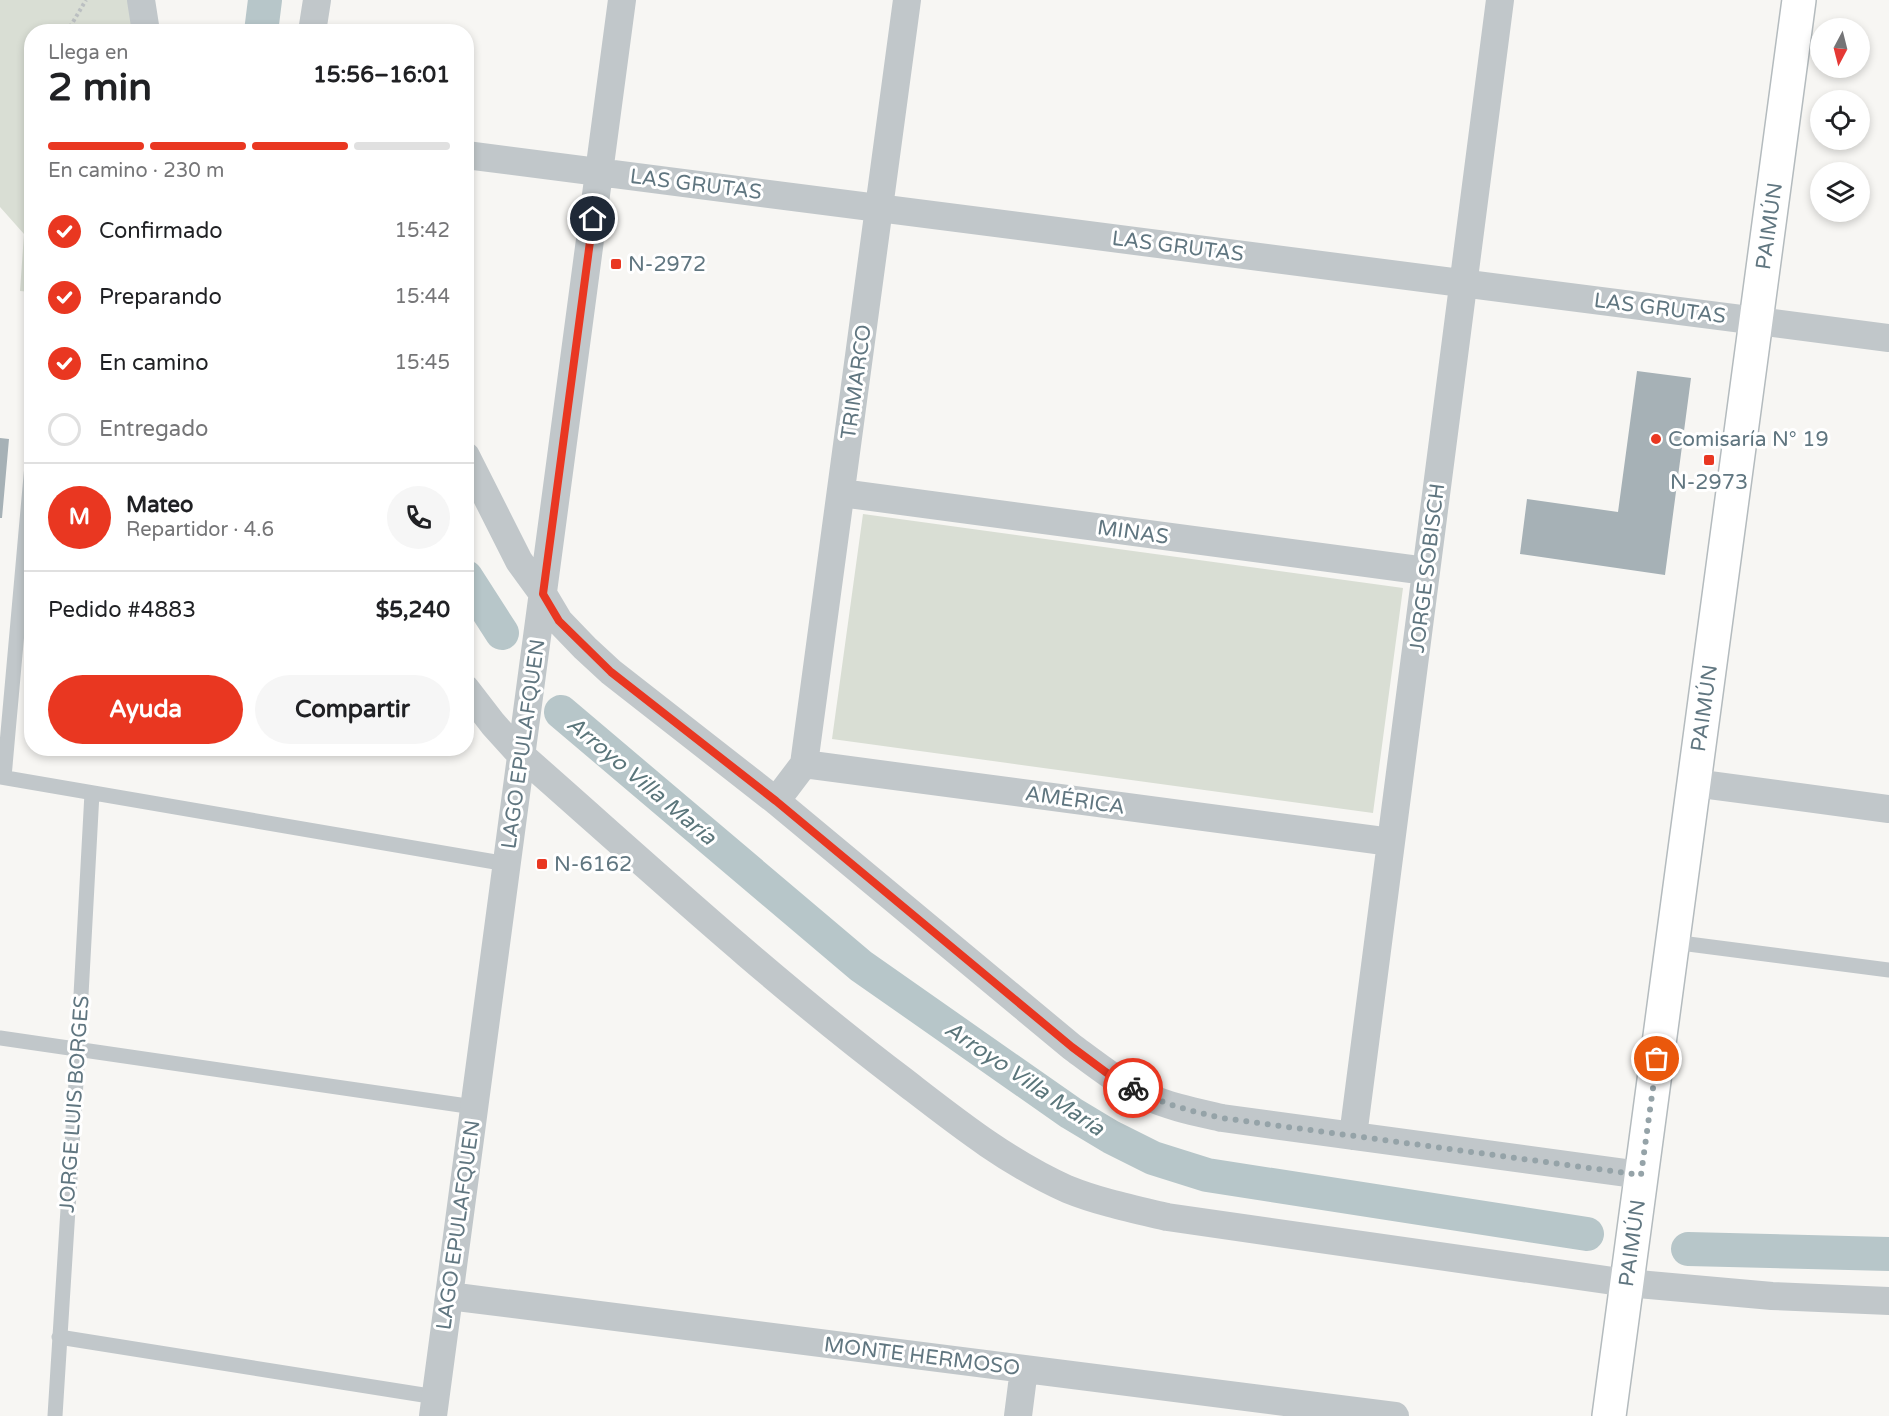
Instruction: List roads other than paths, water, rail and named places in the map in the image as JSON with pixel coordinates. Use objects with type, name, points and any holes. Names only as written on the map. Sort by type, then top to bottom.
[{"type":"street","points":[[141,0],[145,24]]},
{"type":"street","points":[[313,24],[317,0]]},
{"type":"street","name":"LAGO EPULAFQUEN","points":[[434,1406],[622,0]]},
{"type":"street","name":"TRIMARCO","points":[[804,764],[907,0]]},
{"type":"street","name":"JORGE SOBISCH","points":[[1353,1136],[1500,0]]},
{"type":"street","name":"PAIMÚN","points":[[1609,1416],[1799,0]]},
{"type":"street","name":"LAS GRUTAS","points":[[474,156],[1889,338]]},
{"type":"street","points":[[474,472],[519,561],[559,621],[603,664],[776,801],[1072,1047],[1128,1086],[1182,1109],[1222,1118],[1641,1175]]},
{"type":"street","name":"MINAS","points":[[841,493],[1426,571]]},
{"type":"street","points":[[474,699],[521,755],[804,1004],[969,1131],[1022,1165],[1067,1189],[1115,1205],[1167,1217],[1627,1283],[1772,1296],[1889,1301]]},
{"type":"street","points":[[776,801],[804,764]]},
{"type":"street","name":"AMÉRICA","points":[[804,764],[1391,842]]},
{"type":"street","points":[[1694,783],[1889,809]]},
{"type":"street","name":"MONTE HERMOSO","points":[[449,1296],[1395,1416]]},
{"type":"street","points":[[1018,1416],[1024,1369]]},
{"type":"lane","points":[[24,598],[2,777],[507,864]]},
{"type":"lane","name":"JORGE LUIS BORGES","points":[[55,1416],[92,793]]},
{"type":"lane","points":[[1672,942],[1889,970]]},
{"type":"lane","points":[[0,1038],[474,1107]]},
{"type":"lane","points":[[59,1337],[434,1406]]},
{"type":"waterway","name":"Arroyo Villa María","points":[[262,24],[265,0]]},
{"type":"waterway","name":"Arroyo Villa María","points":[[474,589],[502,633]]},
{"type":"waterway","name":"Arroyo Villa María","points":[[561,712],[861,966],[1071,1113],[1111,1137],[1153,1158],[1207,1175],[1587,1234]]},
{"type":"waterway","name":"Arroyo Villa María","points":[[1688,1249],[1889,1254]]},
{"type":"place","name":"N-2972","points":[[616,264]]},
{"type":"place","name":"Comisaría N° 19","points":[[1656,439]]},
{"type":"place","name":"N-2973","points":[[1709,460]]},
{"type":"place","name":"N-6162","points":[[542,864]]}]
